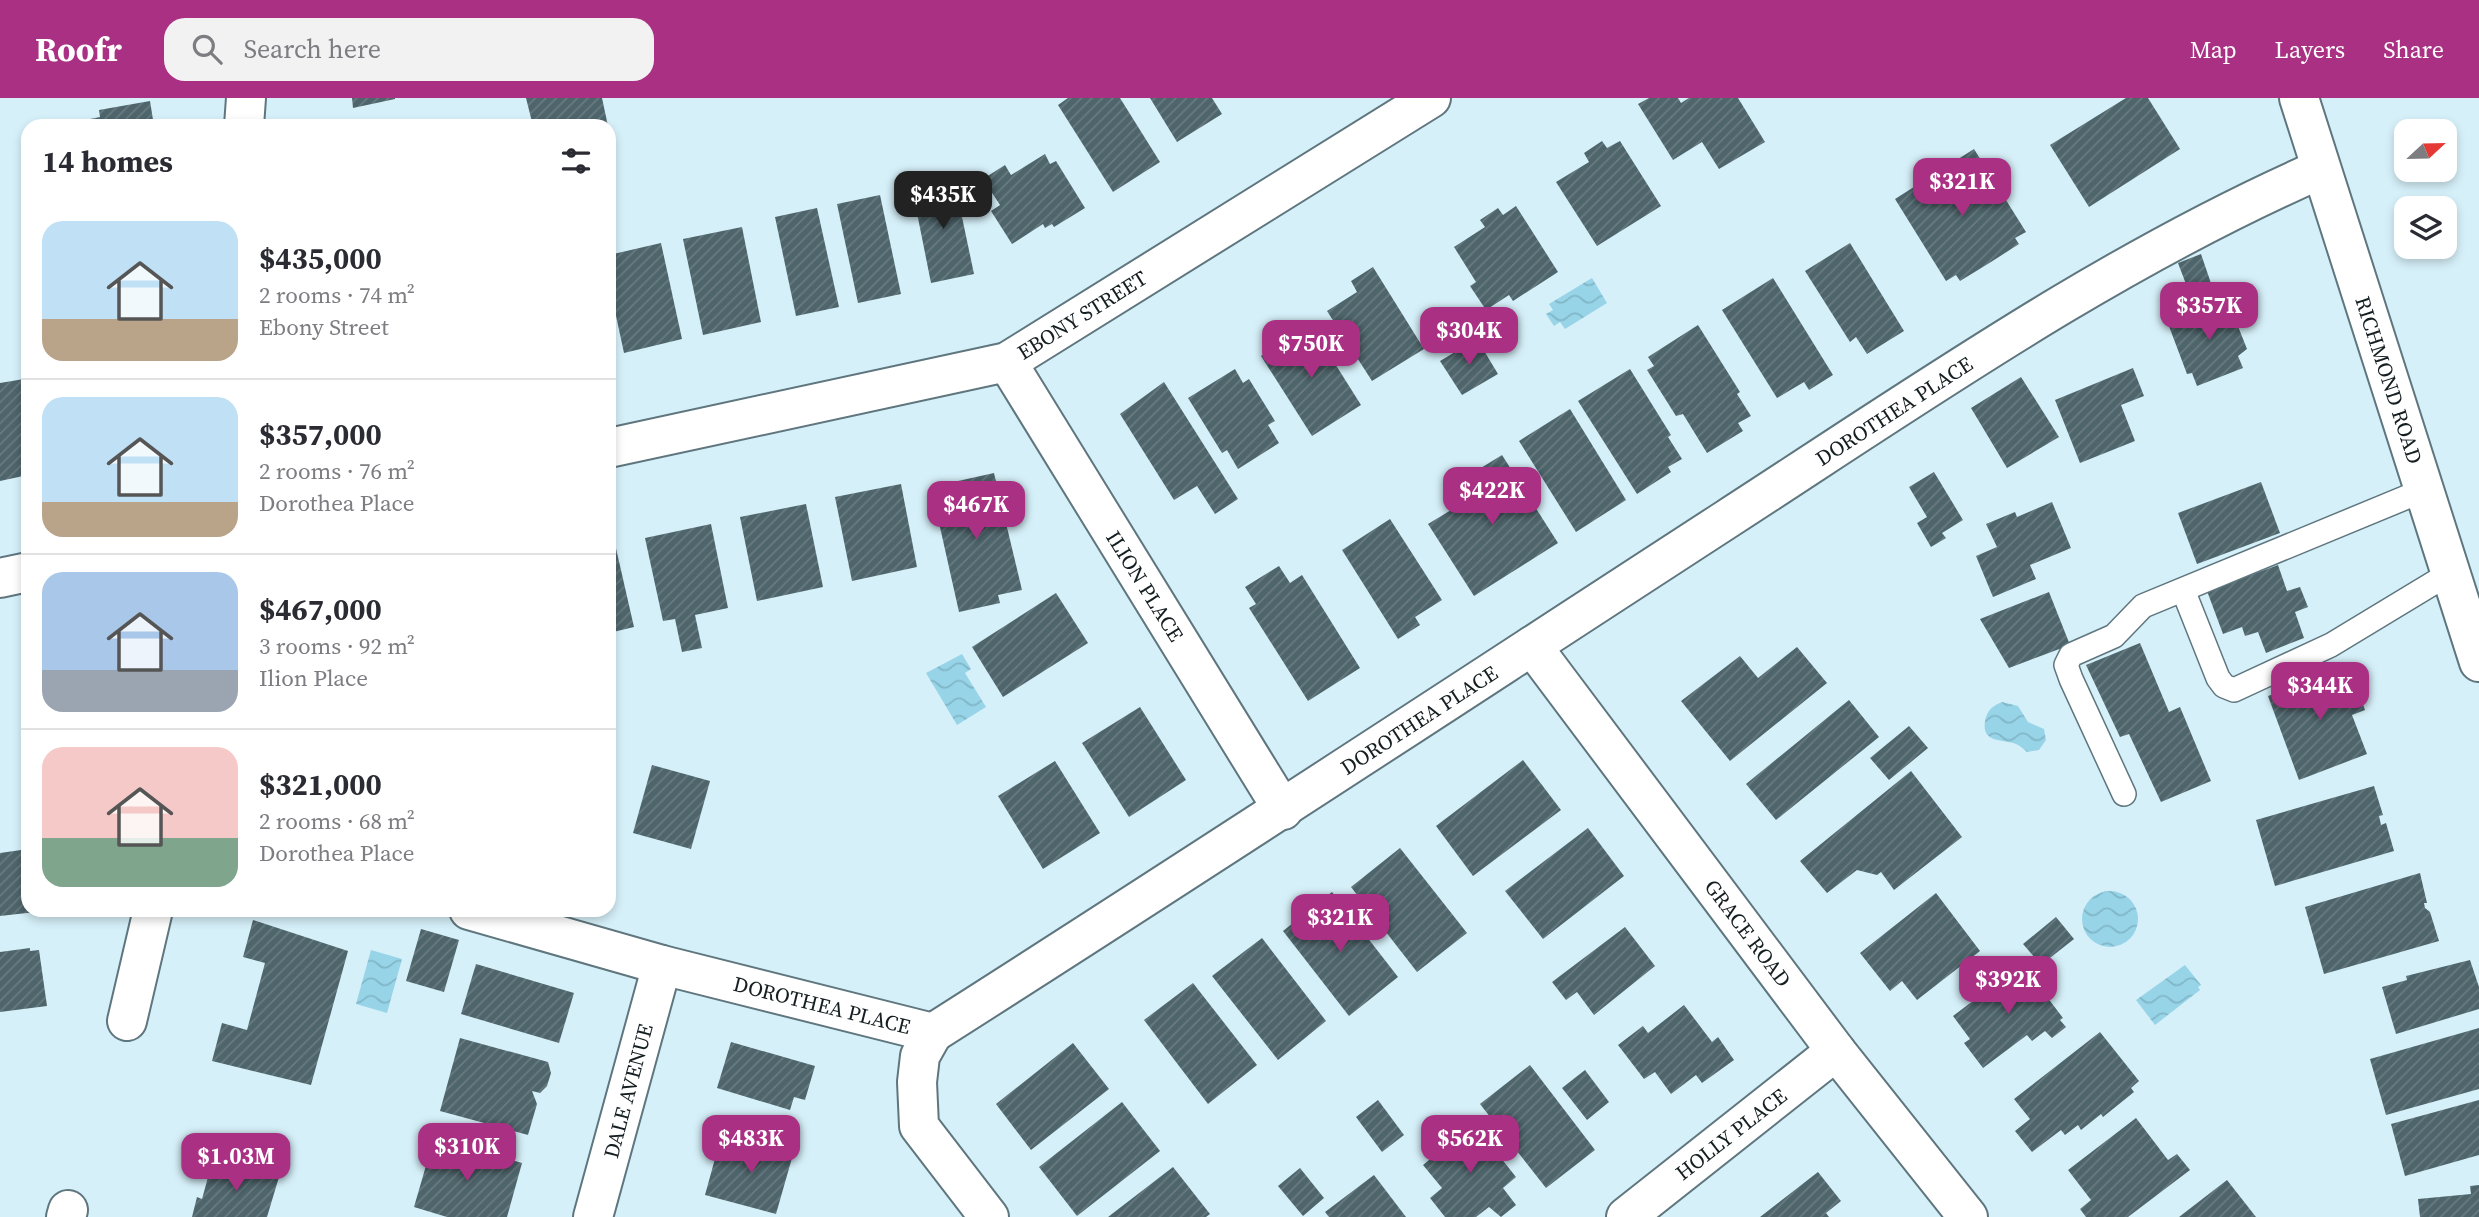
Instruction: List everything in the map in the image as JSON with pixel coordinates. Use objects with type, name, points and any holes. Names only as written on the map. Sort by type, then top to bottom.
[{"type":"street","points":[[244,119],[246,98]]},
{"type":"street","name":"EBONY STREET","points":[[616,446],[1007,362],[1431,98]]},
{"type":"street","name":"RICHMOND ROAD","points":[[2298,98],[2479,662]]},
{"type":"street","name":"DOROTHEA PLACE","points":[[493,917],[662,965],[933,1033],[1283,810],[2009,336],[2235,206],[2321,169]]},
{"type":"street","name":"ILION PLACE","points":[[1007,362],[1283,810]]},
{"type":"street","points":[[0,578],[21,574]]},
{"type":"street","name":"GRACE ROAD","points":[[1532,646],[1836,1051],[1968,1217]]},
{"type":"street","points":[[127,1021],[151,917]]},
{"type":"street","name":"DALE AVENUE","points":[[593,1217],[662,965]]},
{"type":"street","points":[[933,1033],[920,1056],[917,1082],[919,1126],[989,1217]]},
{"type":"street","name":"HOLLY PLACE","points":[[1626,1217],[1836,1051]]},
{"type":"lane","points":[[2124,794],[2066,665],[2071,655],[2114,636],[2143,606],[2424,490]]},
{"type":"lane","points":[[2183,590],[2218,678],[2224,686],[2234,690],[2331,645],[2450,573]]},
{"type":"water","points":[[1592,278],[1607,303],[1565,329],[1560,322],[1554,326],[1546,314],[1553,310],[1549,304]]},
{"type":"water","points":[[962,654],[971,669],[965,673],[986,707],[957,725],[926,673]]},
{"type":"water","points":[[2002,702],[2018,706],[2028,722],[2044,729],[2046,740],[2039,750],[2027,752],[2013,743],[1989,737],[1985,726],[1987,714]]},
{"type":"water","points":[[2110,891],[2121,893],[2130,899],[2136,908],[2136,930],[2130,939],[2121,945],[2110,947],[2099,945],[2090,939],[2084,930],[2082,919],[2084,908],[2090,899],[2099,893]]},
{"type":"water","points":[[371,950],[402,959],[387,1013],[356,1004]]},
{"type":"water","points":[[2185,965],[2201,985],[2198,987],[2200,990],[2155,1025],[2136,1000]]},
{"type":"building","points":[[352,98],[395,98],[395,99],[353,108]]},
{"type":"building","points":[[526,98],[602,98],[606,119],[531,119]]},
{"type":"building","points":[[1068,98],[1120,98],[1160,162],[1113,192],[1058,105]]},
{"type":"building","points":[[1150,98],[1212,98],[1222,114],[1177,142]]},
{"type":"building","points":[[1649,98],[1678,98],[1681,103],[1689,98],[1738,98],[1765,142],[1719,169],[1702,142],[1673,160],[1638,104]]},
{"type":"building","points":[[2126,98],[2148,98],[2180,149],[2089,207],[2050,145]]},
{"type":"building","points":[[150,101],[153,119],[90,119],[100,117],[99,110]]},
{"type":"building","points":[[1602,141],[1607,148],[1620,141],[1661,206],[1597,246],[1556,182],[1589,162],[1584,153]]},
{"type":"building","points":[[1974,149],[2026,232],[2015,238],[2019,244],[1960,281],[1956,275],[1946,281],[1895,199]]},
{"type":"building","points":[[1045,154],[1050,164],[1056,161],[1085,208],[1054,227],[1052,224],[1045,228],[1043,224],[1012,244],[991,211],[1000,205],[983,179],[1005,165],[1011,175]]},
{"type":"building","points":[[954,179],[974,274],[931,283],[912,188]]},
{"type":"building","points":[[880,195],[901,294],[858,303],[837,204]]},
{"type":"building","points":[[1516,206],[1558,272],[1513,301],[1509,295],[1486,310],[1470,286],[1476,282],[1454,247],[1485,227],[1480,220],[1498,208],[1503,215]]},
{"type":"building","points":[[817,208],[839,307],[796,316],[775,217]]},
{"type":"building","points":[[742,227],[761,322],[703,335],[683,239]]},
{"type":"building","points":[[661,243],[682,339],[624,353],[616,316],[616,253]]},
{"type":"building","points":[[1850,243],[1904,331],[1867,354],[1856,337],[1850,342],[1805,271]]},
{"type":"building","points":[[2201,254],[2214,292],[2192,300],[2178,263]]},
{"type":"building","points":[[1373,267],[1424,349],[1372,381],[1327,311],[1357,292],[1351,281]]},
{"type":"building","points":[[1773,278],[1833,375],[1809,390],[1804,382],[1777,398],[1722,310]]},
{"type":"building","points":[[2222,300],[2223,303],[2228,301],[2247,349],[2238,356],[2243,368],[2197,386],[2192,373],[2187,374],[2167,321]]},
{"type":"building","points":[[1310,324],[1361,405],[1312,436],[1261,356]]},
{"type":"building","points":[[1698,325],[1740,392],[1737,394],[1751,416],[1738,423],[1743,431],[1707,453],[1683,414],[1676,416],[1647,370],[1654,366],[1648,357]]},
{"type":"building","points":[[1477,339],[1498,374],[1462,395],[1440,361]]},
{"type":"building","points":[[2133,368],[2144,396],[2121,405],[2135,441],[2080,463],[2055,400]]},
{"type":"building","points":[[1235,369],[1243,383],[1249,379],[1275,421],[1268,425],[1279,443],[1238,469],[1227,450],[1222,453],[1188,398]]},
{"type":"building","points":[[1630,369],[1671,435],[1668,437],[1682,459],[1668,467],[1671,472],[1637,494],[1578,401]]},
{"type":"building","points":[[2021,377],[2059,437],[2007,468],[1971,408]]},
{"type":"building","points":[[21,380],[21,476],[0,481],[0,383]]},
{"type":"building","points":[[1164,382],[1238,499],[1215,514],[1197,486],[1174,500],[1120,414]]},
{"type":"building","points":[[1570,409],[1626,500],[1576,532],[1519,441]]},
{"type":"building","points":[[1502,455],[1558,543],[1474,596],[1428,524],[1461,504],[1450,487]]},
{"type":"building","points":[[1934,472],[1963,520],[1942,533],[1946,538],[1931,547],[1917,523],[1927,517],[1909,487]]},
{"type":"building","points":[[994,473],[1022,590],[998,595],[1000,603],[959,612],[931,487]]},
{"type":"building","points":[[2261,482],[2280,533],[2197,564],[2178,513]]},
{"type":"building","points":[[901,484],[917,567],[852,581],[835,497]]},
{"type":"building","points":[[2052,502],[2071,548],[2030,565],[2036,579],[1993,597],[1976,556],[1997,547],[1986,524],[2015,512],[2017,517]]},
{"type":"building","points":[[806,504],[823,587],[757,601],[740,517]]},
{"type":"building","points":[[1390,519],[1442,600],[1415,617],[1420,625],[1398,639],[1342,550]]},
{"type":"building","points":[[711,524],[728,608],[695,615],[702,648],[682,652],[675,619],[663,621],[645,538]]},
{"type":"building","points":[[616,548],[634,627],[616,631]]},
{"type":"building","points":[[2278,565],[2287,591],[2300,587],[2308,607],[2295,612],[2304,638],[2266,653],[2258,632],[2245,636],[2242,627],[2223,634],[2207,591]]},
{"type":"building","points":[[1279,566],[1290,583],[1302,575],[1360,668],[1308,701],[1249,608],[1256,604],[1245,587]]},
{"type":"building","points":[[2049,592],[2070,645],[2009,668],[1980,619]]},
{"type":"building","points":[[1056,593],[1088,643],[1003,697],[972,647]]},
{"type":"building","points":[[2140,643],[2169,712],[2180,707],[2211,781],[2161,802],[2129,734],[2120,737],[2086,665]]},
{"type":"building","points":[[1797,647],[1827,683],[1730,761],[1681,701],[1740,656],[1758,678]]},
{"type":"building","points":[[2349,665],[2365,710],[2352,715],[2367,754],[2299,780],[2268,696]]},
{"type":"building","points":[[1849,700],[1879,737],[1776,820],[1746,784]]},
{"type":"building","points":[[1140,707],[1186,780],[1129,817],[1082,743]]},
{"type":"building","points":[[1909,726],[1928,748],[1889,780],[1870,758]]},
{"type":"building","points":[[1523,760],[1561,810],[1473,876],[1436,826]]},
{"type":"building","points":[[1055,761],[1100,833],[1043,869],[998,796]]},
{"type":"building","points":[[652,765],[710,781],[691,849],[633,833]]},
{"type":"building","points":[[1911,771],[1962,837],[1894,890],[1881,872],[1877,875],[1857,870],[1827,893],[1800,861]]},
{"type":"building","points":[[2374,786],[2383,815],[2379,816],[2381,825],[2386,823],[2394,851],[2275,886],[2256,820]]},
{"type":"building","points":[[1588,828],[1624,876],[1543,939],[1505,891]]},
{"type":"building","points":[[1400,848],[1467,933],[1417,972],[1351,887]]},
{"type":"building","points":[[21,850],[21,914],[0,916],[0,853]]},
{"type":"building","points":[[2420,873],[2427,903],[2424,903],[2425,908],[2430,912],[2439,941],[2324,974],[2305,907]]},
{"type":"building","points":[[1332,892],[1398,977],[1349,1016],[1283,931]]},
{"type":"building","points":[[1936,893],[1980,951],[1917,1000],[1902,981],[1890,991],[1860,953]]},
{"type":"building","points":[[2056,917],[2074,939],[2041,965],[2023,944]]},
{"type":"building","points":[[253,920],[348,951],[311,1085],[212,1061],[222,1023],[247,1030],[265,963],[243,957]]},
{"type":"building","points":[[1625,927],[1655,966],[1594,1015],[1577,992],[1566,1000],[1552,982]]},
{"type":"building","points":[[421,929],[459,940],[444,992],[406,981]]},
{"type":"building","points":[[1262,938],[1326,1021],[1278,1060],[1212,976]]},
{"type":"building","points":[[30,948],[30,951],[39,950],[47,1006],[0,1012],[0,952]]},
{"type":"building","points":[[2470,960],[2479,987],[2479,1009],[2396,1034],[2382,987],[2407,980],[2406,976]]},
{"type":"building","points":[[476,964],[574,993],[559,1043],[461,1014]]},
{"type":"building","points":[[2022,964],[2063,1018],[2060,1020],[2066,1027],[2052,1038],[2045,1031],[2032,1041],[2027,1035],[1983,1068],[1964,1043],[1970,1039],[1953,1016]]},
{"type":"building","points":[[1193,983],[1257,1065],[1208,1104],[1144,1020]]},
{"type":"building","points":[[1684,1005],[1712,1042],[1718,1037],[1734,1060],[1702,1083],[1696,1075],[1671,1094],[1655,1072],[1644,1079],[1618,1045],[1643,1026],[1648,1033]]},
{"type":"building","points":[[2479,1028],[2479,1089],[2386,1115],[2370,1059]]},
{"type":"building","points":[[2100,1032],[2139,1081],[2131,1088],[2134,1092],[2103,1117],[2101,1114],[2081,1130],[2078,1125],[2065,1135],[2061,1130],[2032,1152],[2015,1131],[2030,1119],[2014,1099]]},
{"type":"building","points":[[460,1038],[548,1062],[551,1073],[547,1086],[540,1093],[532,1091],[537,1104],[528,1135],[440,1111]]},
{"type":"building","points":[[731,1042],[815,1066],[805,1100],[794,1097],[790,1110],[717,1088]]},
{"type":"building","points":[[1073,1043],[1109,1089],[1031,1150],[996,1104]]},
{"type":"building","points":[[1530,1065],[1595,1150],[1546,1188],[1480,1104]]},
{"type":"building","points":[[1585,1070],[1609,1102],[1587,1120],[1562,1088]]},
{"type":"building","points":[[1378,1100],[1404,1135],[1382,1152],[1356,1117]]},
{"type":"building","points":[[2479,1100],[2479,1155],[2405,1176],[2391,1124]]},
{"type":"building","points":[[1122,1102],[1160,1151],[1077,1216],[1039,1167]]},
{"type":"building","points":[[1469,1118],[1516,1177],[1503,1188],[1516,1205],[1501,1217],[1489,1207],[1476,1217],[1445,1217],[1430,1198],[1442,1188],[1423,1165],[1440,1151],[1435,1146]]},
{"type":"building","points":[[2136,1118],[2168,1160],[2177,1154],[2190,1170],[2128,1217],[2086,1217],[2080,1209],[2091,1200],[2068,1170]]},
{"type":"building","points":[[734,1134],[794,1151],[776,1214],[705,1195],[716,1155],[728,1159]]},
{"type":"building","points":[[434,1138],[522,1163],[507,1217],[447,1217],[414,1207]]},
{"type":"building","points":[[213,1159],[279,1177],[267,1217],[192,1217],[197,1197],[202,1199]]},
{"type":"building","points":[[1173,1167],[1210,1214],[1206,1217],[1108,1217]]},
{"type":"building","points":[[1300,1168],[1324,1198],[1303,1216],[1278,1186]]},
{"type":"building","points":[[1818,1172],[1841,1201],[1826,1213],[1829,1217],[1760,1217]]},
{"type":"building","points":[[1374,1175],[1406,1217],[1329,1217],[1325,1212]]},
{"type":"building","points":[[2227,1180],[2256,1217],[2179,1217]]},
{"type":"building","points":[[2479,1185],[2479,1217],[2420,1217],[2418,1199],[2471,1194],[2470,1186]]}]
